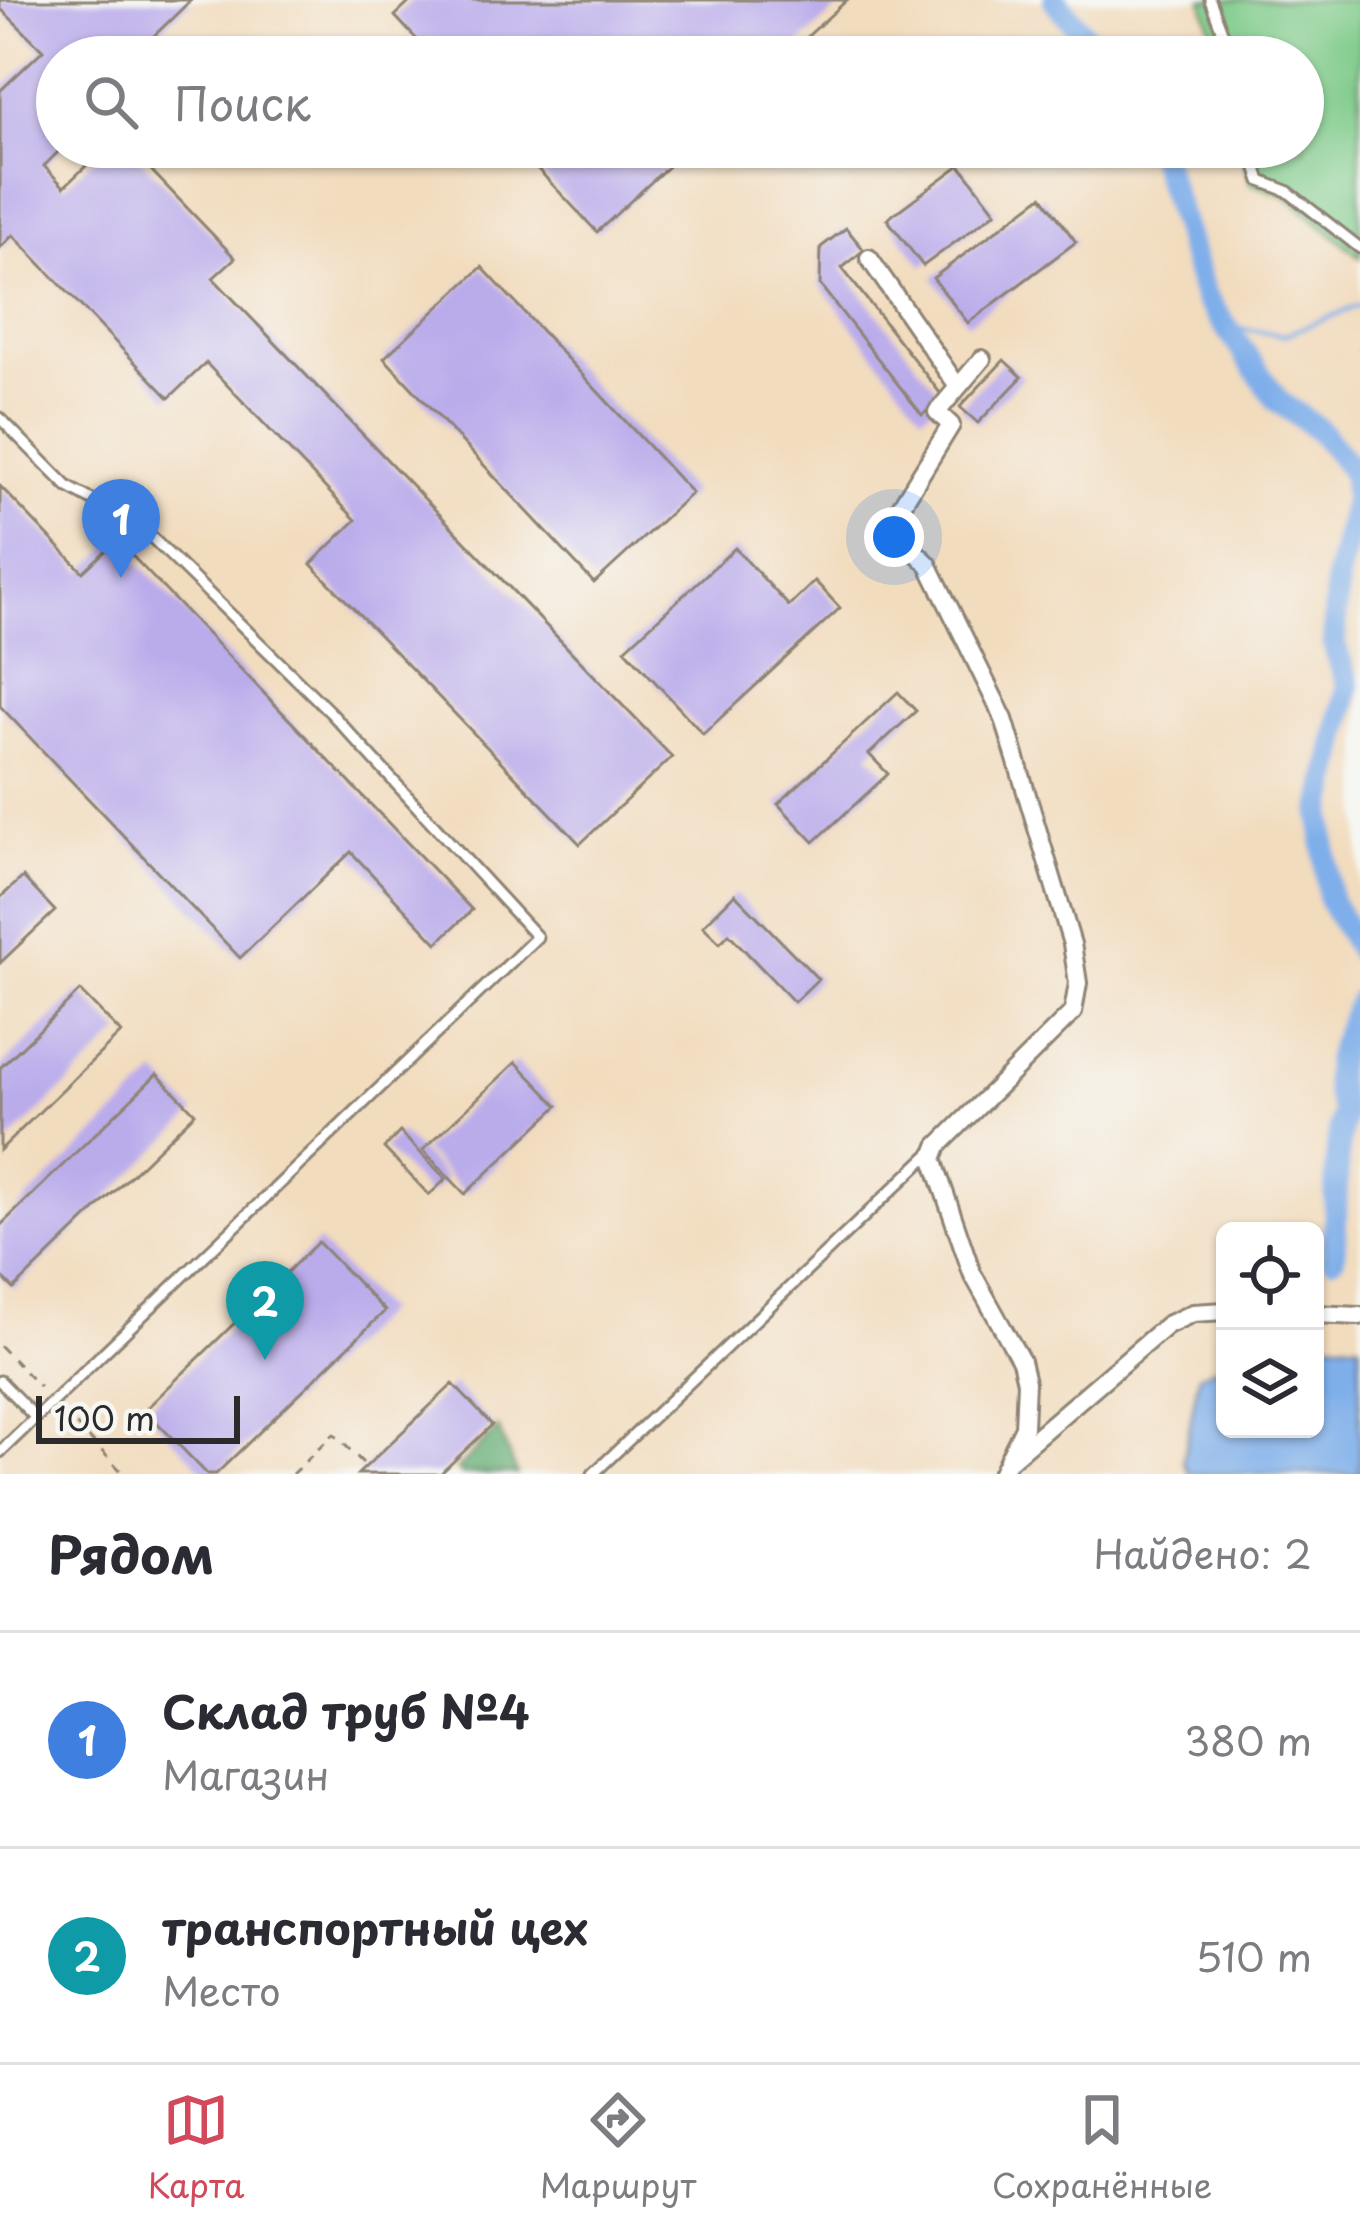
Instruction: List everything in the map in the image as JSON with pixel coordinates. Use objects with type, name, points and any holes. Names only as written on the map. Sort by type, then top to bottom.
[{"type":"street","points":[[869,258],[958,387]]},
{"type":"street","points":[[982,359],[938,412],[951,425],[898,511],[901,538],[928,565],[1004,719],[1072,944],[1078,983],[1073,1012],[938,1146],[933,1172],[972,1273],[1021,1361],[1026,1382],[1024,1427],[1006,1466]]},
{"type":"street","points":[[1006,1466],[1167,1324],[1193,1313],[1216,1312]]},
{"type":"street","points":[[1324,1314],[1360,1316]]},
{"type":"lane","points":[[1210,0],[1224,36]]},
{"type":"lane","points":[[1257,168],[1261,182],[1287,191],[1360,248]]},
{"type":"lane","points":[[0,418],[68,487],[140,526],[331,713],[537,937],[0,1452]]},
{"type":"lane","points":[[593,1474],[938,1146]]},
{"type":"lane","points":[[0,1381],[35,1417]]},
{"type":"path","points":[[0,1346],[40,1388]]},
{"type":"path","points":[[64,1412],[124,1474]]},
{"type":"path","points":[[292,1474],[334,1434],[366,1466]]},
{"type":"green space","points":[[1202,0],[1360,0],[1360,257],[1286,196],[1250,183],[1247,168],[1324,168],[1324,36],[1214,36]]},
{"type":"green space","points":[[498,1428],[517,1474],[461,1474],[457,1469]]},
{"type":"water","points":[[1324,1341],[1360,1344],[1360,1474],[1189,1474],[1183,1461],[1199,1375],[1216,1367],[1216,1438],[1324,1438]]},
{"type":"building","points":[[0,0],[191,0],[154,36],[36,36],[36,43],[0,8]]},
{"type":"building","points":[[412,0],[847,0],[808,36],[414,36],[395,16]]},
{"type":"building","points":[[36,57],[36,168],[46,168],[64,187],[84,168],[149,168],[235,258],[213,278],[672,757],[580,844],[311,564],[356,520],[206,363],[169,398],[13,235],[0,248],[0,91]]},
{"type":"building","points":[[537,168],[666,168],[597,232]]},
{"type":"building","points":[[956,168],[962,168],[996,212],[923,266],[887,219]]},
{"type":"building","points":[[1042,196],[1076,242],[968,323],[933,278]]},
{"type":"building","points":[[846,228],[864,250],[842,268],[944,398],[922,415],[820,285],[821,247]]},
{"type":"building","points":[[482,267],[692,493],[594,583],[384,358]]},
{"type":"building","points":[[1004,360],[1022,377],[978,423],[960,407]]},
{"type":"building","points":[[0,486],[83,572],[117,540],[472,910],[437,943],[351,852],[240,958],[0,706]]},
{"type":"building","points":[[735,548],[789,606],[815,581],[840,608],[703,734],[625,649]]},
{"type":"building","points":[[898,692],[916,711],[869,754],[888,774],[814,842],[778,804]]},
{"type":"building","points":[[23,877],[55,911],[0,963],[0,898]]},
{"type":"building","points":[[735,894],[818,979],[794,1002],[729,934],[720,943],[703,926]]},
{"type":"building","points":[[80,991],[121,1033],[0,1150],[0,1068]]},
{"type":"building","points":[[516,1062],[558,1106],[465,1194],[423,1150]]},
{"type":"building","points":[[157,1074],[195,1113],[14,1289],[0,1275],[0,1226]]},
{"type":"building","points":[[400,1132],[446,1179],[429,1195],[384,1148]]},
{"type":"building","points":[[318,1242],[385,1311],[216,1474],[207,1474],[145,1410]]},
{"type":"building","points":[[453,1384],[492,1425],[440,1474],[358,1474]]},
{"type":"waterway","points":[[1055,0],[1085,36]]},
{"type":"waterway","points":[[1164,168],[1205,297],[1278,401],[1318,429],[1354,473],[1355,501],[1337,579],[1334,644],[1348,685],[1322,815],[1329,899],[1360,952]]},
{"type":"waterway","points":[[1225,326],[1284,335],[1360,305]]},
{"type":"waterway","points":[[1333,1257],[1344,1110],[1336,1069],[1360,1000]]},
{"type":"place","name":"Склад труб №4","points":[[121,578]]},
{"type":"place","name":"транспортный цех","points":[[265,1360]]}]
